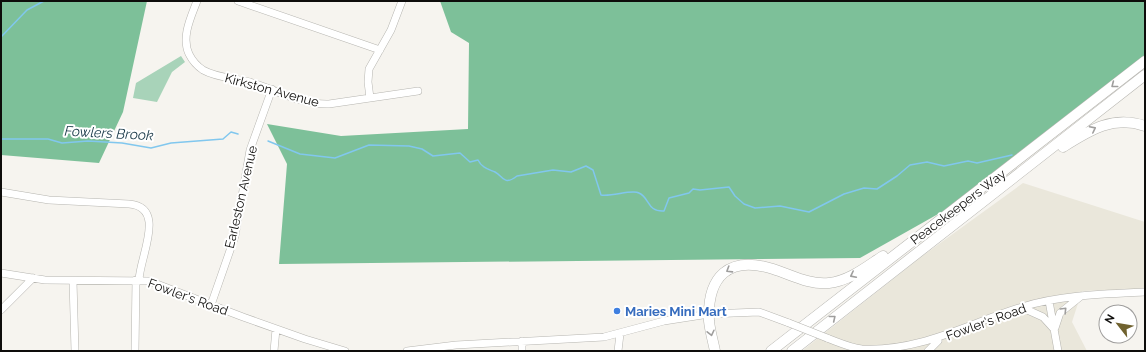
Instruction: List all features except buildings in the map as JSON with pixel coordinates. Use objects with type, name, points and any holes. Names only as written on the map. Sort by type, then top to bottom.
[{"type":"highway","name":"Peacekeepers Way","points":[[771,351],[1145,62]]},
{"type":"highway","name":"Peacekeepers Way","points":[[792,351],[1145,75]]},
{"type":"highway","points":[[1024,171],[1094,127],[1116,122],[1127,122],[1145,126]]},
{"type":"highway","points":[[715,351],[709,314],[716,284],[720,276],[734,266],[753,264],[810,282],[829,283],[840,281],[862,270],[908,239],[934,225]]},
{"type":"street","name":"Kirkston Avenue","points":[[197,1],[185,39],[188,53],[192,60],[203,70],[210,73],[251,82],[316,104],[329,104],[418,91]]},
{"type":"street","points":[[238,1],[380,50]]},
{"type":"street","points":[[370,98],[368,73],[394,24],[402,1]]},
{"type":"street","name":"Earleston Avenue","points":[[211,305],[235,236],[250,150],[272,90]]},
{"type":"street","points":[[1,192],[41,200],[129,204],[143,208],[148,215],[150,225],[137,280],[135,351]]},
{"type":"street","name":"Fowler's Road","points":[[1,273],[33,278],[73,280],[137,280],[156,283],[276,329],[345,351]]},
{"type":"street","points":[[1,310],[33,278]]},
{"type":"street","points":[[73,280],[75,351]]},
{"type":"street","name":"Fowler's Road","points":[[407,351],[456,345],[604,337],[620,334],[664,321],[709,314],[759,312],[789,322],[853,349],[890,351],[916,349],[1021,307],[1082,296],[1145,292]]},
{"type":"street","points":[[1055,330],[1060,313],[1082,296]]},
{"type":"street","points":[[1050,301],[1058,351]]},
{"type":"street","points":[[1021,307],[1043,317],[1055,330]]},
{"type":"street","points":[[274,351],[276,329]]},
{"type":"street","points":[[618,351],[620,334]]},
{"type":"street","points":[[928,351],[941,338]]},
{"type":"street","points":[[522,341],[522,351]]},
{"type":"shaded area","points":[[1023,183],[1145,222],[1145,289],[1082,291],[1072,322],[1087,351],[802,351],[921,257]]},
{"type":"green space","points":[[1,1],[147,1],[123,112],[99,163],[1,155]]},
{"type":"green space","points":[[440,1],[1145,1],[1145,55],[1023,154],[947,209],[860,258],[279,264],[287,164],[267,124],[341,136],[468,129],[469,43],[451,32]]},
{"type":"green space","points":[[181,56],[185,62],[172,72],[157,102],[133,98],[136,83]]},
{"type":"waterway","points":[[1,37],[27,10],[44,1]]},
{"type":"waterway","name":"Fowlers Brook","points":[[1,139],[48,139],[62,143],[88,141],[122,143],[151,148],[171,143],[223,139],[231,132],[238,134]]},
{"type":"waterway","name":"Fowlers Brook","points":[[268,141],[300,154],[335,158],[369,145],[409,146],[422,149],[433,156],[460,153],[470,162],[478,160],[483,167],[495,172],[504,180],[513,179],[517,176],[553,170],[571,172],[586,166],[593,170],[601,195],[636,192],[643,195],[652,207],[658,211],[664,211],[669,198],[689,193],[693,189],[700,190],[729,187],[735,196],[744,204],[755,208],[780,206],[809,212],[844,194],[864,188],[877,189],[897,176],[910,165],[927,162],[944,166],[968,161],[977,163],[1012,155]]},
{"type":"place","name":"Maries Mini Mart","points":[[617,311]]}]
